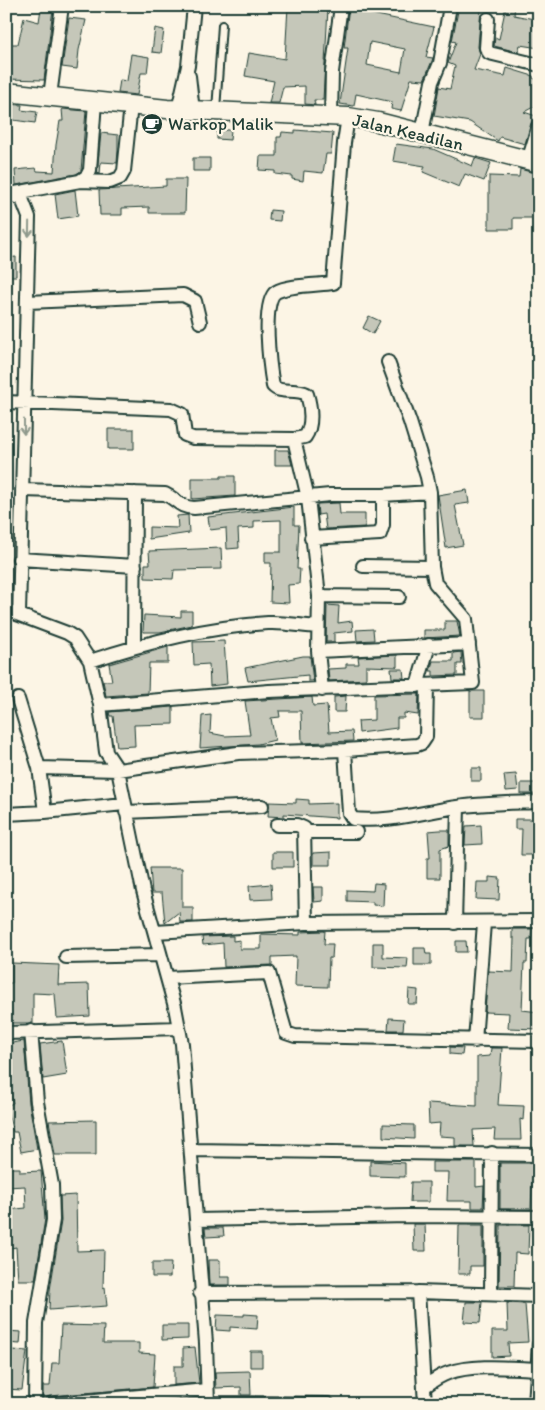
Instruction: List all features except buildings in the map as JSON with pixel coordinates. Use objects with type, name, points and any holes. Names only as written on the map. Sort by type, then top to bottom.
[{"type":"main road","name":"Jalan Keadilan","points":[[6,92],[185,110],[340,116],[378,122],[533,162]]},
{"type":"street","points":[[50,96],[62,6]]},
{"type":"street","points":[[185,110],[194,6]]},
{"type":"street","points":[[6,402],[171,409],[182,414],[184,433],[188,437],[294,439],[305,437],[310,430],[310,403],[307,394],[299,390],[281,391],[273,386],[268,306],[275,292],[285,288],[333,283],[344,143],[332,72],[341,6]]},
{"type":"street","points":[[422,133],[432,82],[440,64],[450,6]]},
{"type":"street","points":[[488,19],[487,51],[539,65]]},
{"type":"street","points":[[80,181],[87,176],[90,170],[95,102]]},
{"type":"street","points":[[8,194],[80,181],[110,182],[120,178],[124,171],[130,105]]},
{"type":"street","points":[[533,162],[539,125]]},
{"type":"street","points":[[8,194],[22,199],[29,217],[19,559],[20,614]]},
{"type":"street","points":[[28,302],[184,295],[195,300],[200,322]]},
{"type":"street","points":[[100,705],[269,691],[473,683],[466,619],[439,590],[432,566],[430,492],[417,441],[388,362]]},
{"type":"street","points":[[294,439],[308,498],[319,596],[318,650],[322,690]]},
{"type":"street","points":[[22,490],[166,494],[180,505],[194,508],[330,495],[383,495],[430,492]]},
{"type":"street","points":[[134,646],[135,492]]},
{"type":"street","points":[[311,538],[380,534],[383,525],[383,495]]},
{"type":"street","points":[[19,559],[135,566]]},
{"type":"street","points":[[363,566],[432,566]]},
{"type":"street","points":[[319,596],[399,598]]},
{"type":"street","points":[[6,610],[67,632],[80,644],[90,661],[100,705],[106,752],[118,770],[125,808],[179,1028],[191,1150],[200,1293],[206,1343],[208,1399]]},
{"type":"street","points":[[90,661],[134,646],[195,633],[269,623],[318,627]]},
{"type":"street","points":[[318,650],[469,644]]},
{"type":"street","points":[[40,768],[118,770],[238,753],[345,750],[422,743],[426,736],[422,686],[429,645]]},
{"type":"street","points":[[18,699],[40,768],[45,812]]},
{"type":"street","points":[[345,750],[349,813],[353,819],[363,820],[411,816],[458,807],[539,802]]},
{"type":"street","points":[[6,814],[125,808],[262,806]]},
{"type":"street","points":[[455,923],[458,807]]},
{"type":"street","points":[[277,825],[301,826],[306,832],[306,923]]},
{"type":"street","points":[[306,832],[356,832]]},
{"type":"street","points":[[155,932],[306,923],[484,923],[539,921]]},
{"type":"street","points":[[475,1040],[484,923]]},
{"type":"street","points":[[66,957],[160,955]]},
{"type":"street","points":[[167,978],[269,973],[286,1032],[292,1036],[539,1041]]},
{"type":"street","points":[[6,1032],[179,1028]]},
{"type":"street","points":[[31,1031],[37,1102],[52,1185],[53,1220],[36,1323],[35,1404]]},
{"type":"street","points":[[191,1150],[539,1154]]},
{"type":"street","points":[[491,1294],[492,1153]]},
{"type":"street","points":[[196,1220],[539,1217]]},
{"type":"street","points":[[200,1293],[418,1292],[539,1296]]},
{"type":"street","points":[[418,1292],[426,1404]]},
{"type":"street","points":[[535,1404],[539,1344]]},
{"type":"street","points":[[424,1387],[448,1372],[496,1368],[537,1369]]},
{"type":"street","points":[[51,1404],[208,1399],[328,1404]]},
{"type":"lane","points":[[216,111],[222,25]]},
{"type":"place","name":"Warkop Malik","points":[[152,124]]}]
